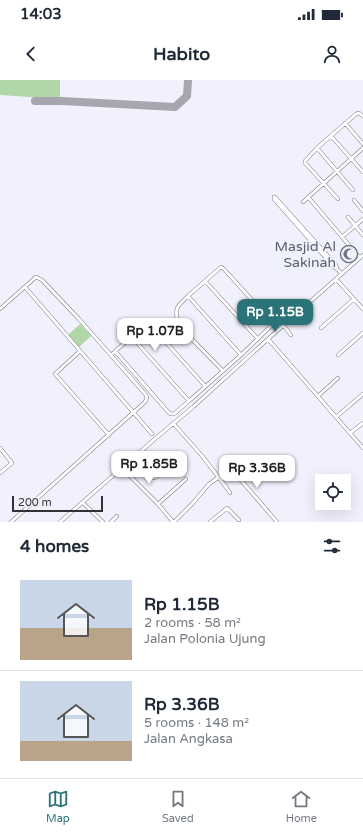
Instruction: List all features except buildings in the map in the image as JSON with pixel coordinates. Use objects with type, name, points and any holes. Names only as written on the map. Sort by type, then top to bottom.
[{"type":"street","points":[[338,199],[323,184],[305,162],[317,148],[357,113],[360,113],[363,116]]},
{"type":"street","points":[[345,123],[363,144]]},
{"type":"street","points":[[331,136],[363,172]]},
{"type":"street","points":[[317,148],[353,190]]},
{"type":"street","points":[[303,202],[363,148]]},
{"type":"street","points":[[290,215],[274,199],[275,197],[342,274]]},
{"type":"street","points":[[308,198],[360,258]]},
{"type":"street","points":[[354,200],[363,211]]},
{"type":"street","points":[[348,217],[363,235]]},
{"type":"street","points":[[342,237],[363,219]]},
{"type":"street","points":[[60,522],[132,458],[193,407],[363,255]]},
{"type":"street","points":[[115,351],[169,413],[174,414],[272,326],[272,322],[224,269],[220,267],[178,305],[176,308],[176,318],[178,327]]},
{"type":"street","points":[[0,309],[36,278],[39,278],[79,319],[147,398],[146,401],[109,435],[11,522]]},
{"type":"street","points":[[336,279],[363,309]]},
{"type":"street","points":[[205,281],[258,339]]},
{"type":"street","points":[[25,287],[152,434]]},
{"type":"street","points":[[188,296],[241,355]]},
{"type":"street","points":[[321,328],[354,300]]},
{"type":"street","points":[[359,305],[363,301]]},
{"type":"street","points":[[283,325],[292,335]]},
{"type":"street","points":[[111,355],[140,329],[155,330],[178,327],[180,330],[182,329],[223,371]]},
{"type":"street","points":[[155,330],[205,386]]},
{"type":"street","points":[[338,355],[363,333]]},
{"type":"street","points":[[131,336],[189,401]]},
{"type":"street","points":[[268,339],[350,433],[362,444],[363,448]]},
{"type":"street","points":[[80,351],[55,374],[109,435]]},
{"type":"street","points":[[318,396],[338,378]]},
{"type":"street","points":[[336,417],[363,394]]},
{"type":"street","points":[[174,423],[219,477],[230,494]]},
{"type":"street","points":[[350,433],[363,423]]},
{"type":"street","points":[[0,448],[12,463],[0,473]]},
{"type":"street","points":[[132,458],[152,478],[155,478],[171,466]]},
{"type":"street","points":[[227,464],[277,522]]},
{"type":"street","points":[[122,468],[158,504],[173,522],[210,484],[219,477]]},
{"type":"street","points":[[158,504],[186,479]]},
{"type":"street","points":[[83,503],[103,522]]},
{"type":"street","points":[[210,522],[226,508],[239,520]]},
{"type":"street","points":[[112,522],[117,516]]},
{"type":"street","points":[[65,518],[69,522]]},
{"type":"green space","points":[[0,80],[60,80],[60,99],[0,95]]},
{"type":"green space","points":[[80,324],[91,336],[79,347],[68,335]]},
{"type":"taxiway","points":[[35,101],[175,107],[187,96],[188,80]]},
{"type":"place","name":"Masjid Al Sakinah","points":[[349,254]]}]
